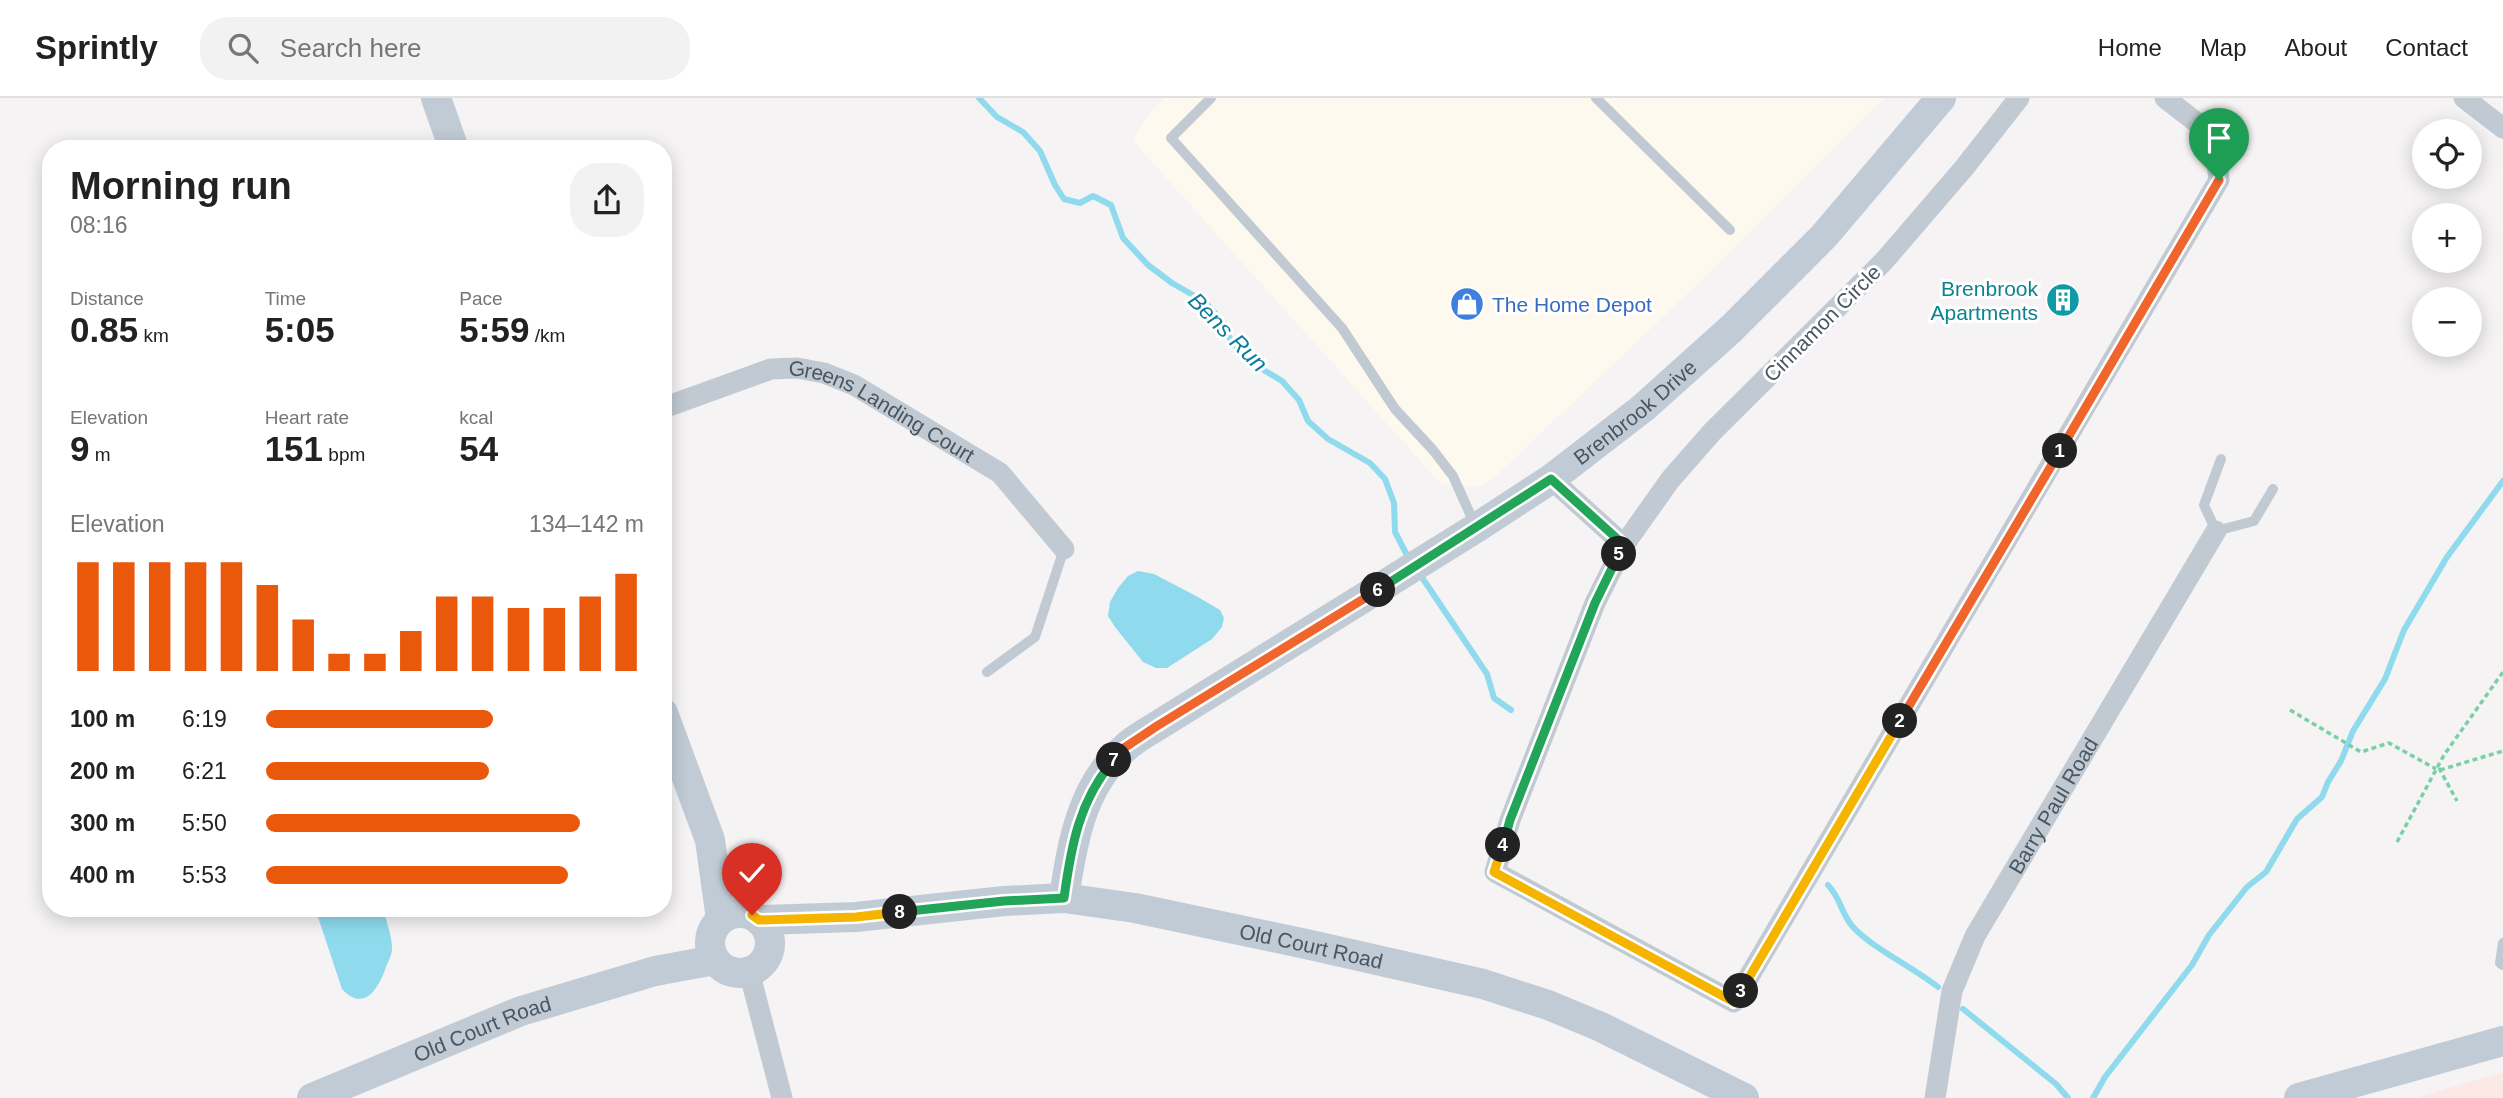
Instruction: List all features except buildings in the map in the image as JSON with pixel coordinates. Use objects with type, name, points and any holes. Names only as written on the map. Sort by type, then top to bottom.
[{"type":"main road","points":[[436,98],[451,140]]},
{"type":"main road","name":"Brenbrook Drive","points":[[1064,898],[1071,847],[1082,809],[1100,776],[1124,748],[1551,479],[1643,408],[1731,330],[1824,236],[1941,98]]},
{"type":"main road","points":[[672,737],[710,840],[737,932],[730,972],[749,971]]},
{"type":"main road","name":"Old Court Road","points":[[312,1098],[521,1011],[655,971],[737,932],[1004,901],[1064,898],[1214,923],[1483,984],[1548,1005],[1601,1027],[1744,1098]]},
{"type":"main road","points":[[2299,1098],[2503,1041]]},
{"type":"street","name":"Cinnamon Circle","points":[[2019,98],[1964,168],[1884,261],[1712,432],[1670,480],[1624,545],[1595,603],[1510,820],[1494,872],[1734,1002],[2219,180],[2214,136],[2165,98]]},
{"type":"street","points":[[2464,98],[2503,128]]},
{"type":"street","name":"Greens Landing Court","points":[[672,405],[771,369],[797,368],[824,373],[854,385],[1000,473],[1064,549]]},
{"type":"street","points":[[1551,479],[1624,545]]},
{"type":"street","name":"Barry Paul Road","points":[[1934,1098],[1952,990],[1975,936],[2216,531]]},
{"type":"street","points":[[749,971],[782,1098]]},
{"type":"lane","points":[[1211,98],[1171,138],[1342,328],[1395,410],[1433,450],[1453,476],[1476,528]]},
{"type":"lane","points":[[1596,98],[1730,230]]},
{"type":"lane","points":[[2221,459],[2204,505],[2216,531],[2254,521],[2273,489]]},
{"type":"lane","points":[[987,672],[1035,637],[1064,549]]},
{"type":"lane","points":[[2503,943],[2500,963],[2503,965]]},
{"type":"path","points":[[2397,842],[2438,768],[2503,672]]},
{"type":"path","points":[[2290,710],[2361,752],[2389,743],[2438,768],[2457,802]]},
{"type":"path","points":[[2438,768],[2503,751]]},
{"type":"shaded area","points":[[1164,98],[1884,98],[1712,270],[1494,478],[1478,487],[1441,484],[1133,141],[1147,116]]},
{"type":"shaded area","points":[[2503,1072],[2503,1098],[2416,1098]]},
{"type":"water","points":[[1138,571],[1154,574],[1198,597],[1220,610],[1224,618],[1222,627],[1212,639],[1167,668],[1156,668],[1143,662],[1108,616],[1110,602],[1118,588],[1128,576]]},
{"type":"water","points":[[318,917],[385,917],[392,951],[375,990],[364,998],[357,999],[342,989]]},
{"type":"waterway","name":"Bens Run","points":[[979,98],[997,117],[1023,132],[1040,151],[1064,199],[1080,203],[1093,196],[1111,205],[1123,238],[1148,265],[1205,302],[1223,322],[1231,341],[1257,366],[1282,381],[1299,400],[1308,421],[1328,439],[1370,463],[1385,479],[1394,503],[1395,532],[1409,559]]},
{"type":"waterway","points":[[2093,1098],[2105,1077],[2192,965],[2209,935],[2247,887],[2266,872],[2297,819],[2322,797],[2353,731],[2385,679],[2404,630],[2447,557],[2503,481]]},
{"type":"waterway","name":"Bens Run","points":[[1419,573],[1487,674],[1494,698],[1511,710]]},
{"type":"waterway","name":"Bens Run","points":[[1828,885],[1849,922],[1861,935],[1938,987]]},
{"type":"waterway","name":"Bens Run","points":[[1963,1009],[2056,1084],[2068,1098]]},
{"type":"place","name":"Brenbrook Apartments","points":[[2063,300]]},
{"type":"place","name":"The Home Depot","points":[[1467,304]]},
{"type":"route","points":[[752,915],[759,920],[856,917],[1004,901],[1064,898],[1071,847],[1082,809],[1100,776],[1124,748],[1551,479],[1624,545],[1595,603],[1510,820],[1494,872],[1734,1002],[2219,180]]}]
